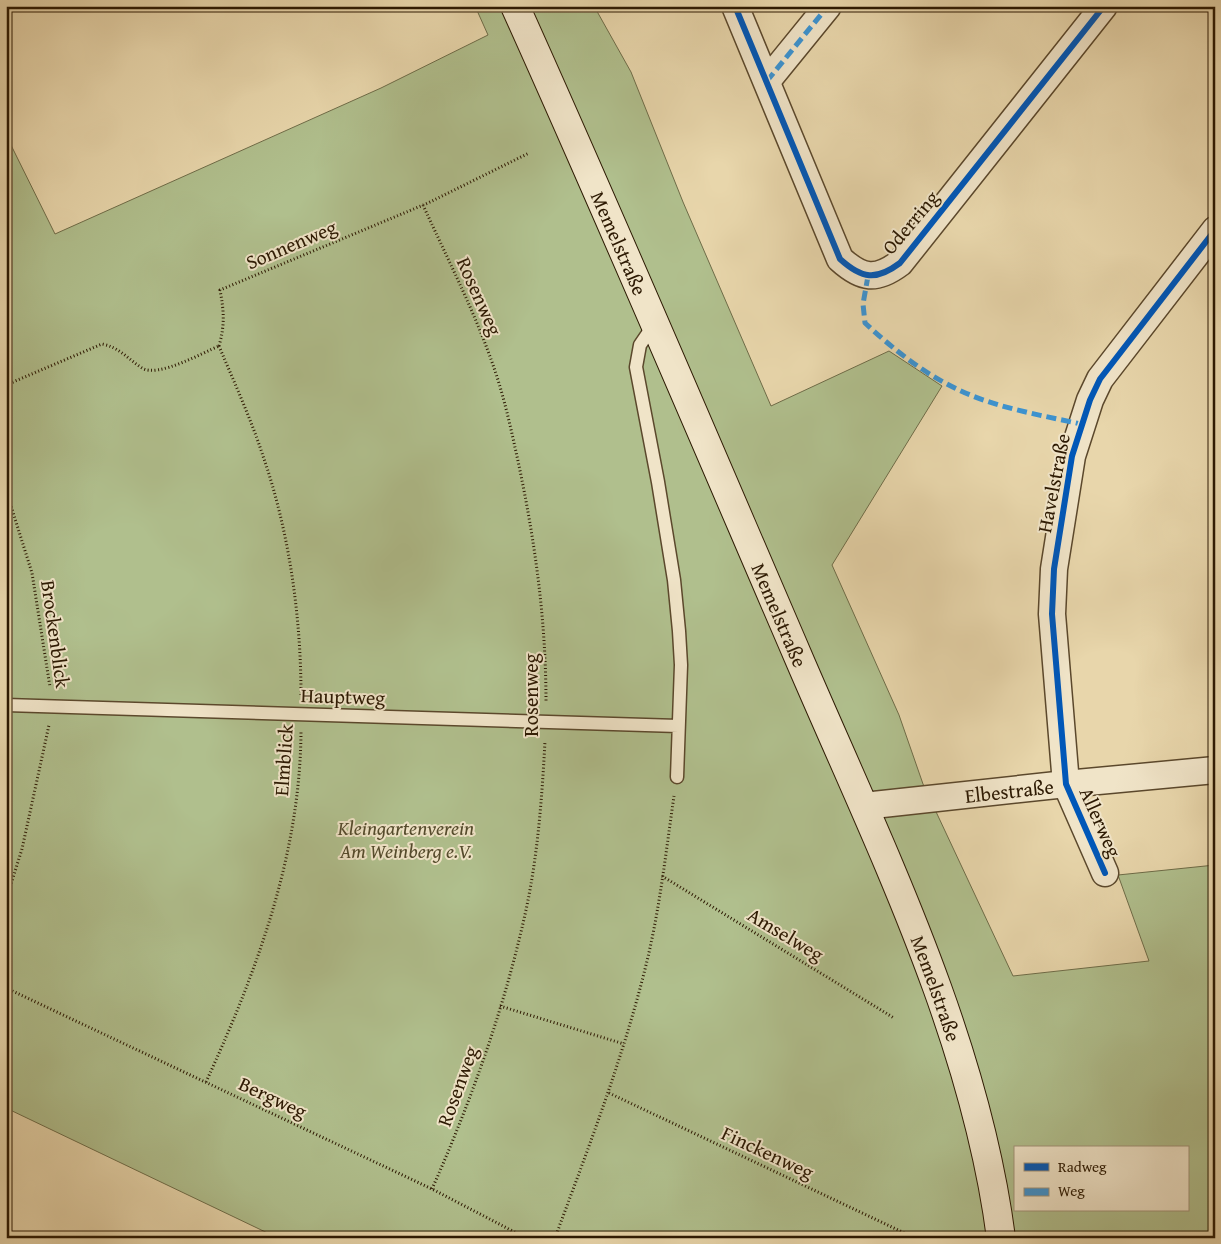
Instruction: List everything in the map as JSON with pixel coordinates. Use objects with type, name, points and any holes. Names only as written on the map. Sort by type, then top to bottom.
[{"type":"main road","name":"Memelstraße","points":[[515,6],[655,323],[864,806],[948,1022],[972,1096],[988,1156],[1001,1238]]},
{"type":"street","name":"Oderring","points":[[735,6],[840,259],[859,273],[868,276],[879,276],[900,264],[1104,6]]},
{"type":"street","points":[[767,81],[828,6]]},
{"type":"street","name":"Havelstraße","points":[[1066,784],[1052,614],[1054,570],[1072,456],[1090,400],[1100,379],[1215,230]]},
{"type":"street","name":"Elbestraße","points":[[864,806],[1215,770]]},
{"type":"street","name":"Allerweg","points":[[1066,784],[1106,874]]},
{"type":"lane","points":[[655,323],[640,344],[636,368],[674,580],[680,664],[677,777]]},
{"type":"lane","name":"Hauptweg","points":[[6,705],[678,726]]},
{"type":"path","points":[[6,385],[102,344],[113,346],[144,369],[158,371],[219,346]]},
{"type":"path","points":[[554,1238],[609,1093],[648,959],[677,777]]},
{"type":"path","points":[[500,1006],[624,1044]]},
{"type":"green space","name":"Kleingartenverein Am Weinberg e.V.","points":[[475,6],[594,6],[631,72],[683,202],[771,406],[889,351],[942,386],[832,565],[899,715],[923,784],[1013,976],[1149,961],[1118,875],[1215,865],[1215,1238],[278,1238],[6,1108],[6,135],[55,234],[381,88],[488,35]]},
{"type":"marked path","points":[[767,81],[828,6]]},
{"type":"marked path","points":[[868,276],[863,304],[865,323],[897,351],[921,368],[946,384],[988,402],[1081,424]]},
{"type":"cycle path","points":[[735,6],[840,259],[855,271],[869,275],[884,273],[900,263],[1104,6]]},
{"type":"cycle path","points":[[1105,873],[1066,784],[1052,614],[1054,569],[1072,456],[1090,400],[1100,379],[1215,230]]}]
